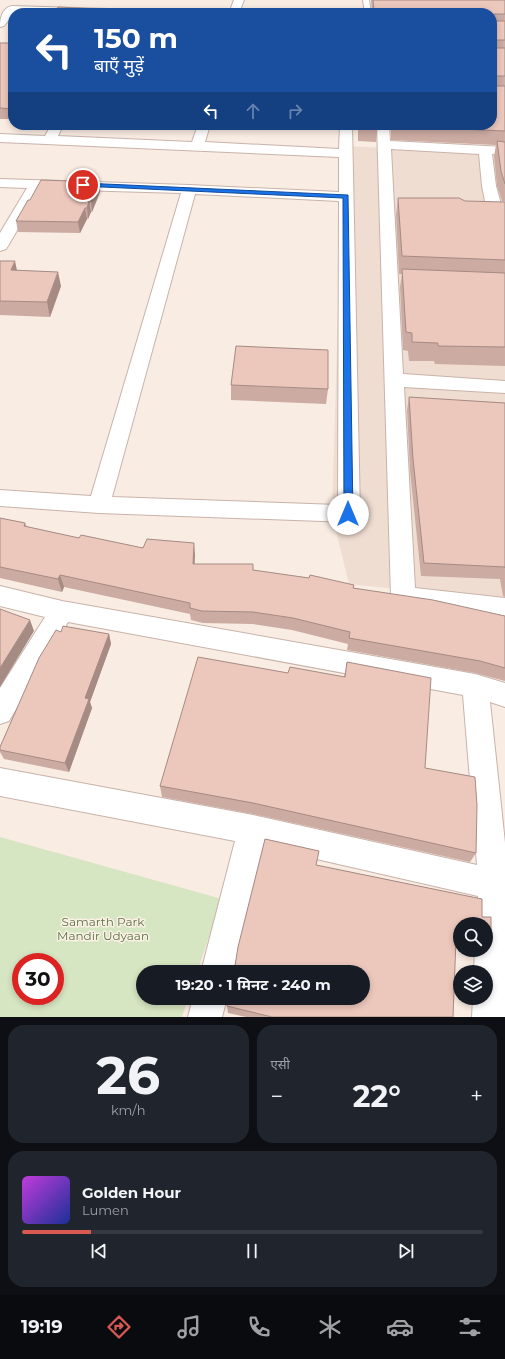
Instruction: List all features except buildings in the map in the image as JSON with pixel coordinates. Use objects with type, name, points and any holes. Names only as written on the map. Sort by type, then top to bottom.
[{"type":"street","points":[[0,24],[8,14]]},
{"type":"street","points":[[49,140],[54,130]]},
{"type":"street","points":[[197,146],[202,130]]},
{"type":"street","points":[[0,498],[99,504],[348,514],[346,130]]},
{"type":"street","points":[[383,130],[384,145],[394,206],[397,281],[394,380],[404,598],[505,608]]},
{"type":"street","points":[[0,138],[346,153]]},
{"type":"street","points":[[384,145],[505,151]]},
{"type":"street","points":[[485,150],[489,186],[500,213]]},
{"type":"street","points":[[0,183],[189,189],[346,197]]},
{"type":"street","points":[[0,246],[37,184]]},
{"type":"street","points":[[99,504],[189,189]]},
{"type":"street","points":[[479,210],[500,213]]},
{"type":"street","points":[[394,380],[505,387]]},
{"type":"street","points":[[0,596],[62,611],[475,686],[505,695]]},
{"type":"street","points":[[0,712],[62,611]]},
{"type":"street","points":[[475,686],[494,884],[489,1017]]},
{"type":"street","points":[[0,782],[253,830],[494,884]]},
{"type":"street","points":[[219,965],[253,830]]},
{"type":"street","points":[[205,1017],[208,1005]]},
{"type":"shaded area","points":[[343,146],[505,153],[505,600],[349,584],[332,514]]},
{"type":"green space","name":"Samarth Park Mandir Udyaan","points":[[0,837],[222,899],[199,965],[136,965],[136,1005],[186,1005],[182,1017],[0,1017]]},
{"type":"route","points":[[83,185],[346,197],[348,514]]}]
